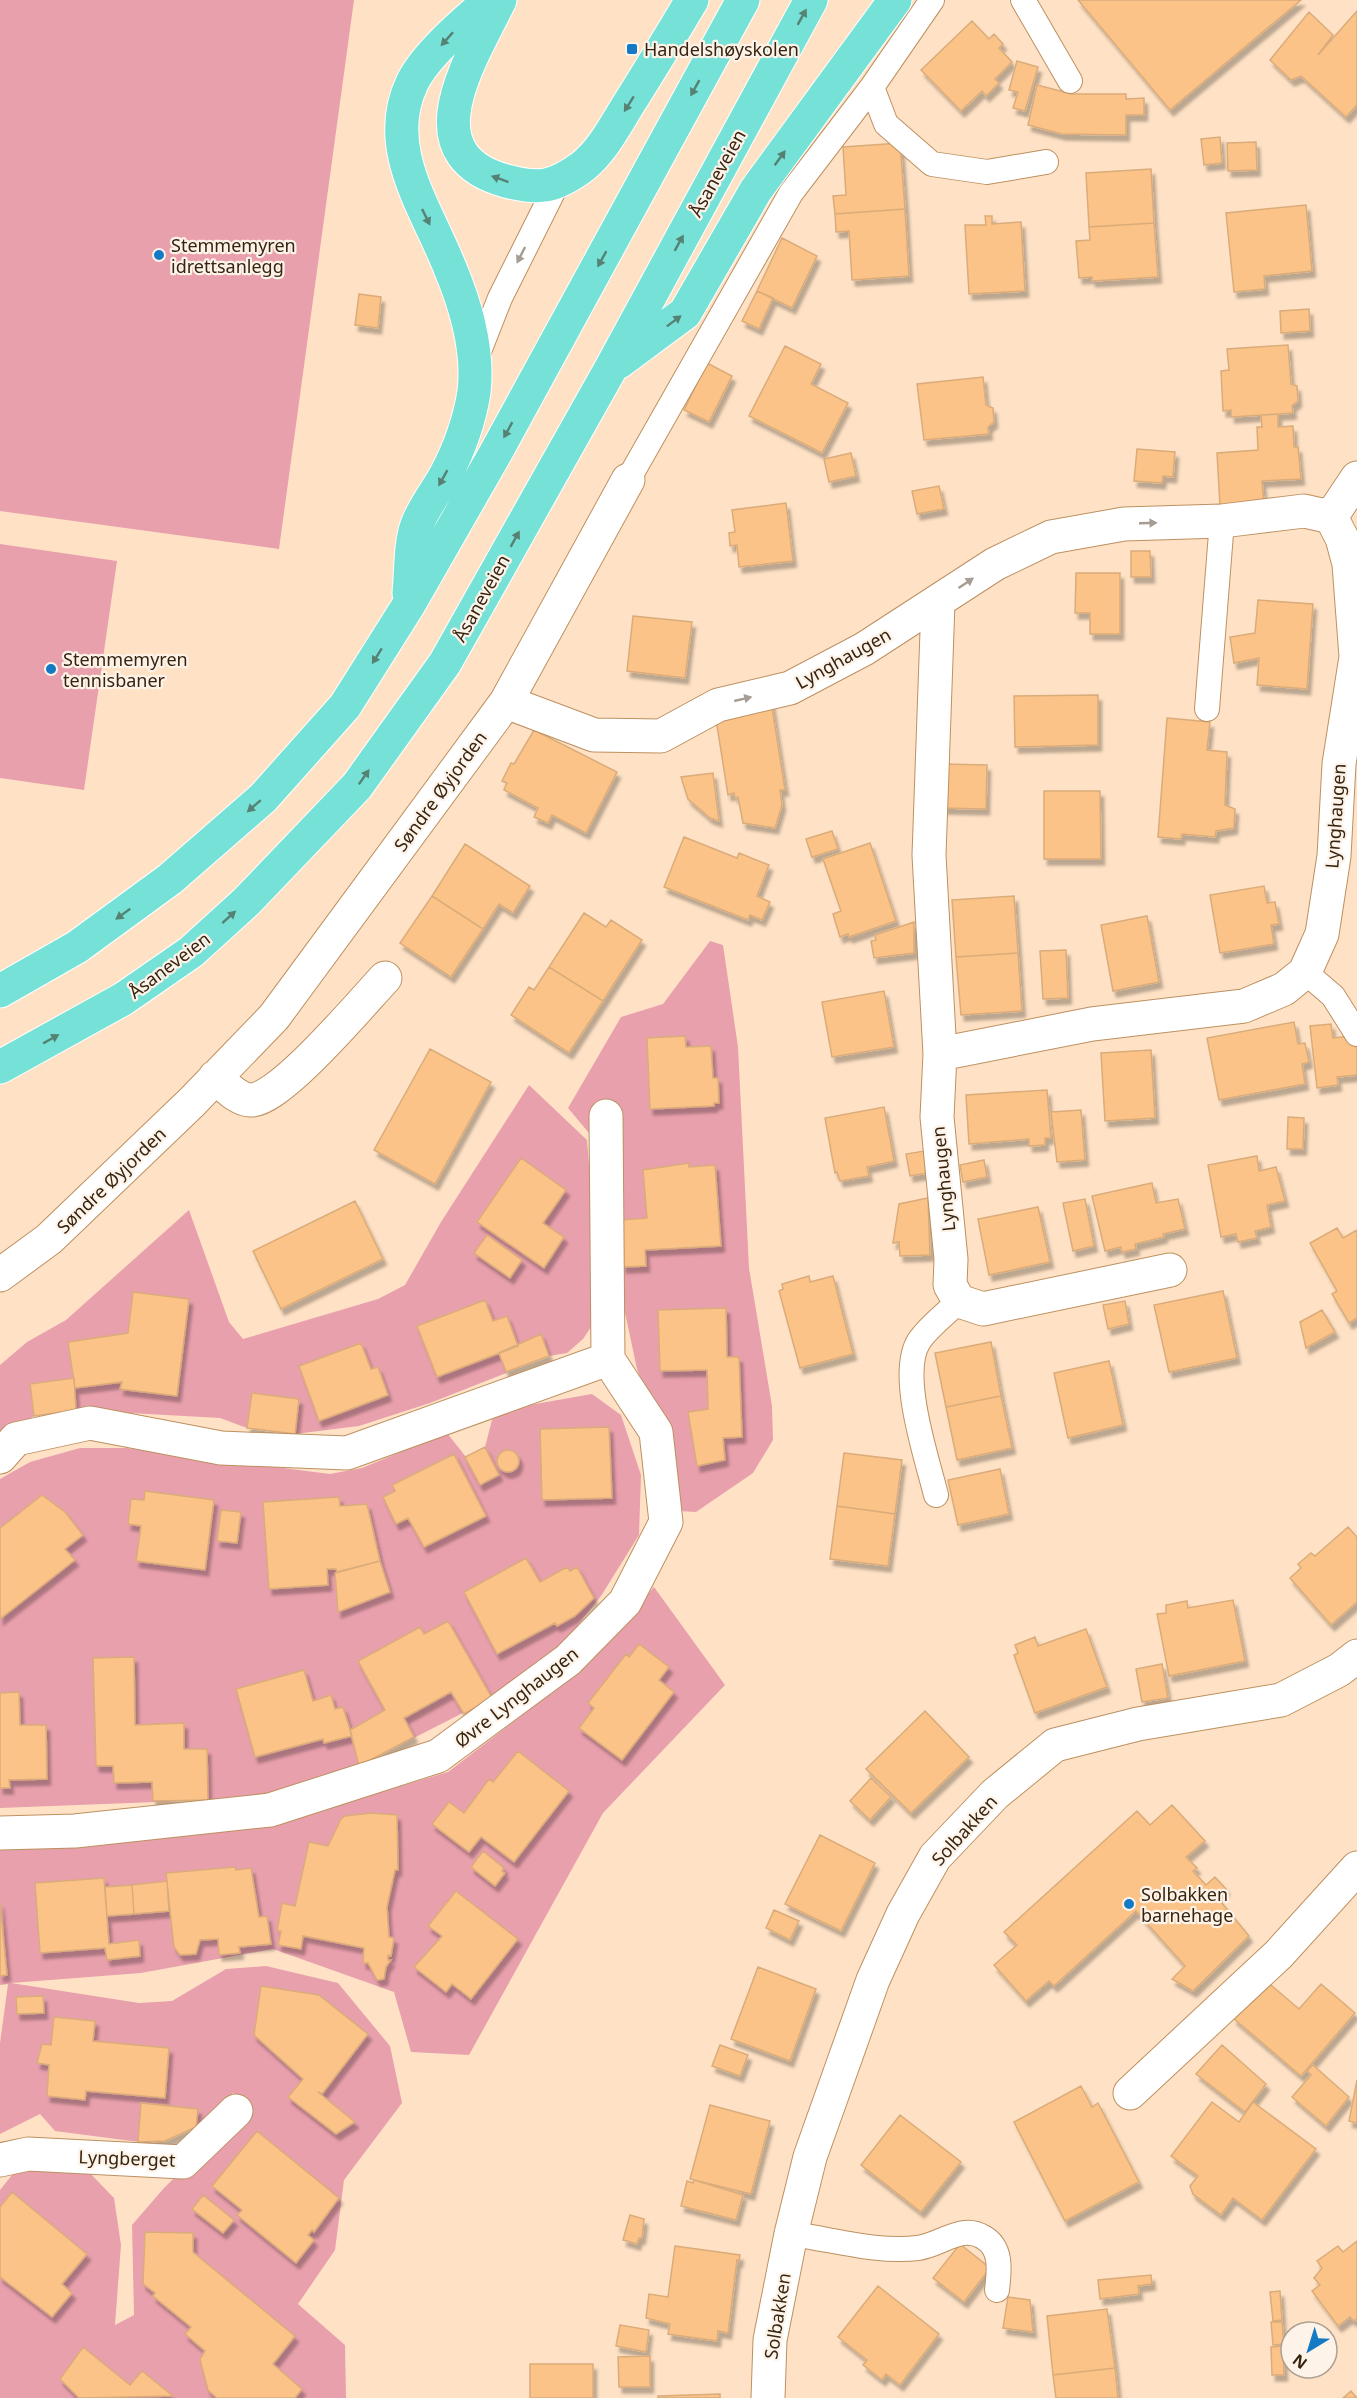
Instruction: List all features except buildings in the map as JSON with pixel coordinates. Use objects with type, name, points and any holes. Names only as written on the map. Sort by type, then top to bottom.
[{"type":"highway","points":[[408,606],[416,526],[448,471],[464,429],[474,393],[474,362],[465,307],[450,266],[417,199],[405,159],[402,121],[412,82],[448,36],[490,0]]},
{"type":"highway","points":[[500,0],[456,92],[452,132],[467,159],[494,178],[527,187],[557,184],[584,165],[609,136],[692,0]]},
{"type":"highway","points":[[0,991],[77,946],[161,886],[263,798],[345,706],[408,606],[495,454],[743,0]]},
{"type":"highway","name":"Åsaneveien","points":[[0,1067],[123,999],[191,952],[246,902],[357,786],[445,663],[611,369],[811,0]]},
{"type":"highway","points":[[611,369],[685,313],[756,190],[894,0]]},
{"type":"street","points":[[1331,517],[1357,478]]},
{"type":"street","name":"Søndre Øyjorden","points":[[0,1275],[49,1239],[274,1017],[506,702],[628,480]]},
{"type":"street","name":"Lynghaugen","points":[[506,702],[594,735],[661,736],[718,705],[790,688],[864,649],[995,564],[1051,537],[1124,524],[1222,521],[1304,511],[1331,517],[1342,538],[1349,564],[1356,657],[1339,764],[1334,856],[1326,910],[1322,934],[1305,972],[1284,989],[1244,1006],[1092,1024],[940,1054]]},
{"type":"street","name":"Lynghaugen","points":[[938,603],[929,855],[940,1054],[937,1117],[951,1259],[950,1285],[959,1301]]},
{"type":"street","points":[[215,1077],[238,1096],[250,1100],[261,1098],[295,1075],[386,978]]},
{"type":"street","points":[[0,1457],[16,1439],[90,1423],[221,1449],[347,1453],[608,1359],[606,1116]]},
{"type":"street","points":[[959,1301],[982,1309],[1170,1270]]},
{"type":"street","name":"Øvre Lynghaugen","points":[[0,1833],[75,1831],[270,1810],[438,1756],[568,1660],[625,1602],[666,1522],[656,1432],[608,1359]]},
{"type":"street","name":"Solbakken","points":[[768,2398],[770,2340],[791,2234],[810,2157],[878,1969],[903,1914],[935,1857],[980,1810],[1055,1745],[1138,1724],[1281,1700],[1339,1670],[1357,1656]]},
{"type":"street","points":[[1130,2093],[1279,1954],[1357,1868]]},
{"type":"street","name":"Lyngberget","points":[[0,2160],[28,2154],[183,2162],[236,2111]]},
{"type":"lane","points":[[628,480],[791,193],[872,87],[932,0]]},
{"type":"lane","points":[[1023,0],[1070,81]]},
{"type":"lane","points":[[872,87],[886,124],[932,164],[987,172],[1046,162]]},
{"type":"lane","points":[[474,362],[500,298],[557,184]]},
{"type":"lane","points":[[1207,708],[1222,521]]},
{"type":"lane","points":[[1305,972],[1333,996],[1357,1034]]},
{"type":"lane","points":[[936,1495],[913,1392],[911,1361],[919,1341],[959,1301]]},
{"type":"lane","points":[[791,2234],[885,2249],[920,2248],[969,2231],[985,2237],[995,2248],[999,2265],[997,2290]]},
{"type":"shaded area","name":"Stemmemyren idrettsanlegg","points":[[0,0],[354,0],[279,549],[0,511]]},
{"type":"shaded area","name":"Stemmemyren tennisbaner","points":[[0,544],[117,561],[84,790],[0,778]]},
{"type":"shaded area","points":[[710,941],[723,945],[738,1047],[749,1268],[772,1406],[773,1440],[753,1473],[696,1512],[679,1511],[664,1440],[637,1369],[618,1280],[609,1157],[568,1108],[621,1017],[663,1004]]},
{"type":"shaded area","points":[[529,1085],[587,1140],[597,1260],[593,1324],[583,1339],[567,1353],[549,1356],[430,1403],[359,1426],[295,1434],[247,1428],[220,1418],[76,1410],[34,1416],[0,1440],[0,1365],[27,1342],[66,1320],[189,1210],[229,1322],[243,1339],[378,1299],[405,1285],[441,1222]]},
{"type":"shaded area","points":[[592,1394],[621,1415],[641,1475],[639,1535],[601,1596],[554,1655],[492,1698],[359,1766],[265,1794],[208,1800],[0,1808],[0,1479],[30,1462],[80,1448],[126,1448],[330,1474],[362,1468],[447,1433],[466,1457],[485,1447],[492,1420],[506,1409]]},
{"type":"shaded area","points":[[654,1587],[725,1685],[603,1813],[469,2055],[411,2052],[394,1992],[273,1949],[141,1973],[11,1983],[139,2003],[172,2001],[226,1969],[266,1966],[338,1983],[390,2046],[402,2103],[344,2180],[335,2250],[298,2304],[345,2345],[346,2398],[0,2398],[0,2190],[19,2166],[86,2169],[114,2198],[121,2245],[115,2325],[134,2315],[132,2225],[164,2188],[248,2105],[233,2093],[204,2119],[184,2132],[147,2143],[55,2131],[40,2114],[0,2134],[0,2043],[8,1984],[0,1985],[0,1843],[273,1824],[448,1772],[585,1667]]},
{"type":"place","name":"Handelshøyskolen","points":[[632,49]]},
{"type":"place","name":"Stemmemyren idrettsanlegg","points":[[159,255]]},
{"type":"place","name":"Stemmemyren tennisbaner","points":[[51,669]]},
{"type":"place","name":"Solbakken barnehage","points":[[1129,1904]]}]
